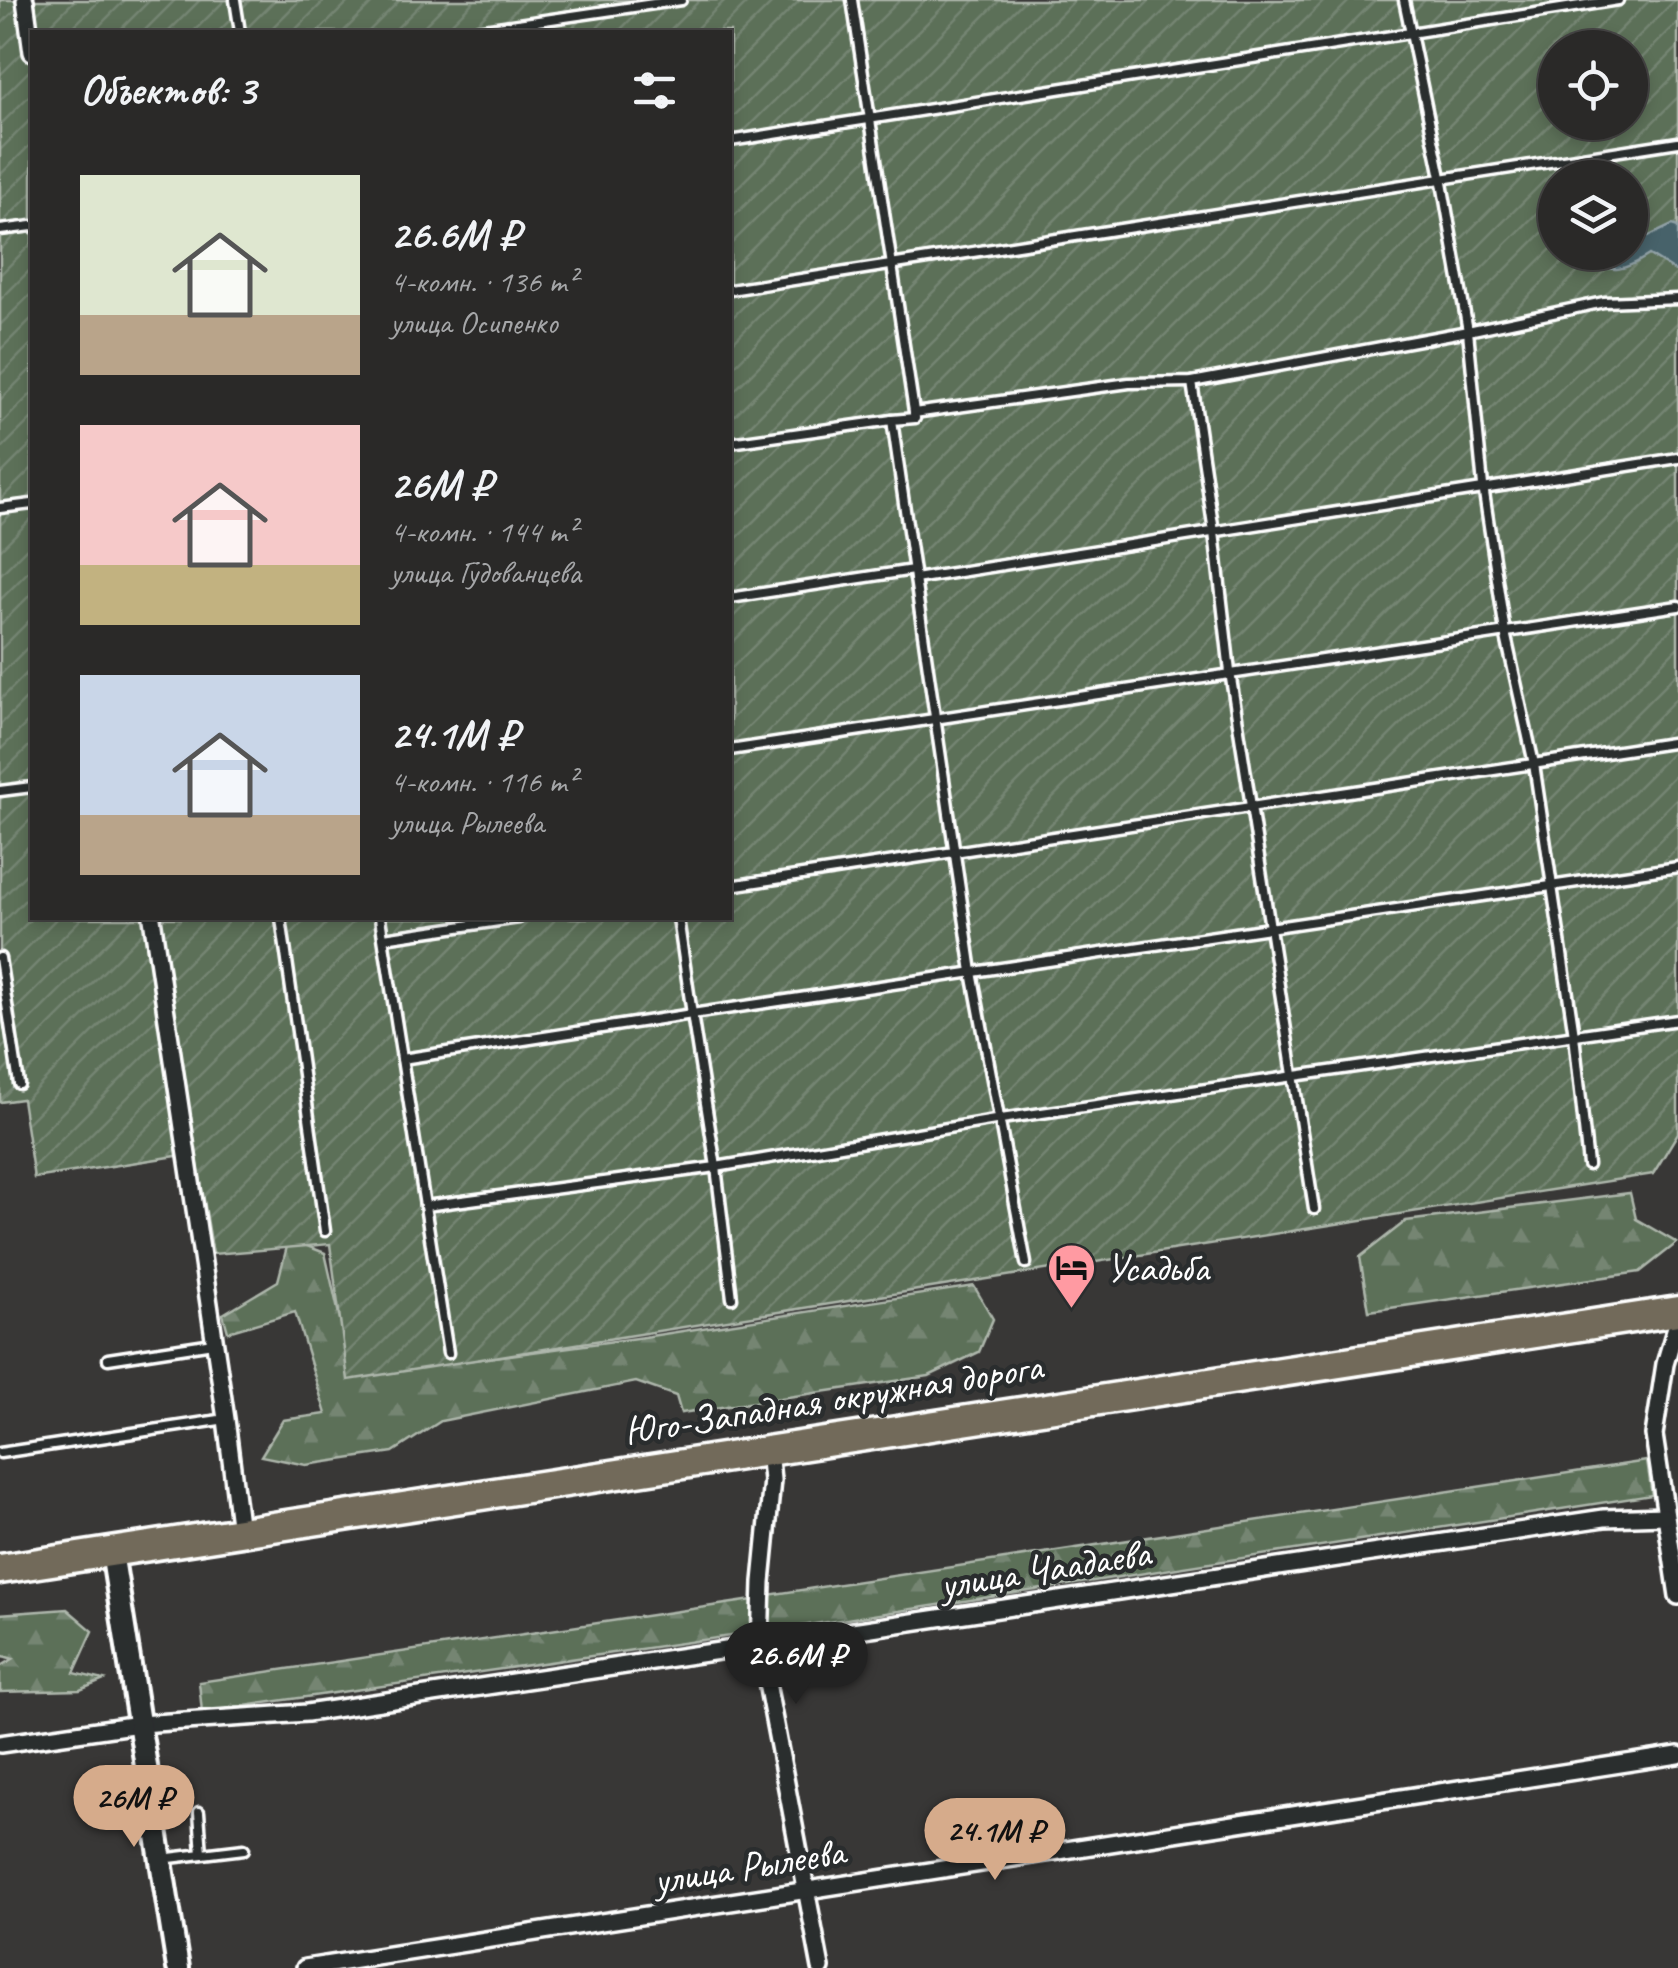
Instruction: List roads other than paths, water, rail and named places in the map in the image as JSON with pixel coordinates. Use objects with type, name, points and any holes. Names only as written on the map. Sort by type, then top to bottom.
[{"type":"highway","name":"Юго-Западная окружная дорога","points":[[0,1569],[1678,1311]]},
{"type":"street","points":[[26,0],[30,35]]},
{"type":"street","points":[[152,920],[240,1532]]},
{"type":"street","points":[[1678,1320],[1665,1364],[1654,1435],[1678,1596]]},
{"type":"street","points":[[768,1450],[772,1480],[760,1646],[821,1968]]},
{"type":"street","name":"улица Чаадаева","points":[[0,1744],[139,1724],[308,1713],[1584,1520],[1664,1516]]},
{"type":"street","points":[[112,1552],[178,1968]]},
{"type":"street","name":"улица Рылеева","points":[[305,1968],[1678,1755]]},
{"type":"lane","points":[[235,0],[240,30]]},
{"type":"lane","points":[[477,30],[682,0]]},
{"type":"lane","points":[[732,443],[915,418],[852,0]]},
{"type":"lane","points":[[1404,0],[1468,331],[1483,486],[1505,632],[1534,764],[1574,1035],[1588,1166]]},
{"type":"lane","points":[[732,141],[1618,0]]},
{"type":"lane","points":[[732,290],[1678,142]]},
{"type":"lane","points":[[0,230],[30,226]]},
{"type":"lane","points":[[914,414],[1129,384],[1192,382],[1604,302],[1678,298]]},
{"type":"lane","points":[[1192,382],[1230,672],[1314,1209]]},
{"type":"lane","points":[[892,420],[972,972],[1026,1264]]},
{"type":"lane","points":[[732,598],[1214,532],[1483,486],[1678,458]]},
{"type":"lane","points":[[0,508],[30,504]]},
{"type":"lane","points":[[732,750],[1678,606]]},
{"type":"lane","points":[[732,886],[1678,742]]},
{"type":"lane","points":[[0,791],[30,787]]},
{"type":"lane","points":[[402,1059],[1678,867]]},
{"type":"lane","points":[[281,920],[325,1230]]},
{"type":"lane","points":[[380,920],[448,1353]]},
{"type":"lane","points":[[384,938],[506,920]]},
{"type":"lane","points":[[678,920],[732,1298]]},
{"type":"lane","points":[[0,958],[19,1084]]},
{"type":"lane","points":[[425,1206],[716,1167],[1002,1119],[1678,1020]]},
{"type":"lane","points":[[108,1360],[213,1343]]},
{"type":"lane","points":[[0,1453],[226,1419]]},
{"type":"lane","points":[[199,1812],[202,1854]]},
{"type":"lane","points":[[161,1859],[244,1849]]},
{"type":"water","points":[[1672,225],[1678,227],[1678,270],[1648,256],[1648,236]]},
{"type":"place","name":"Усадьба","points":[[1071,1310]]}]
